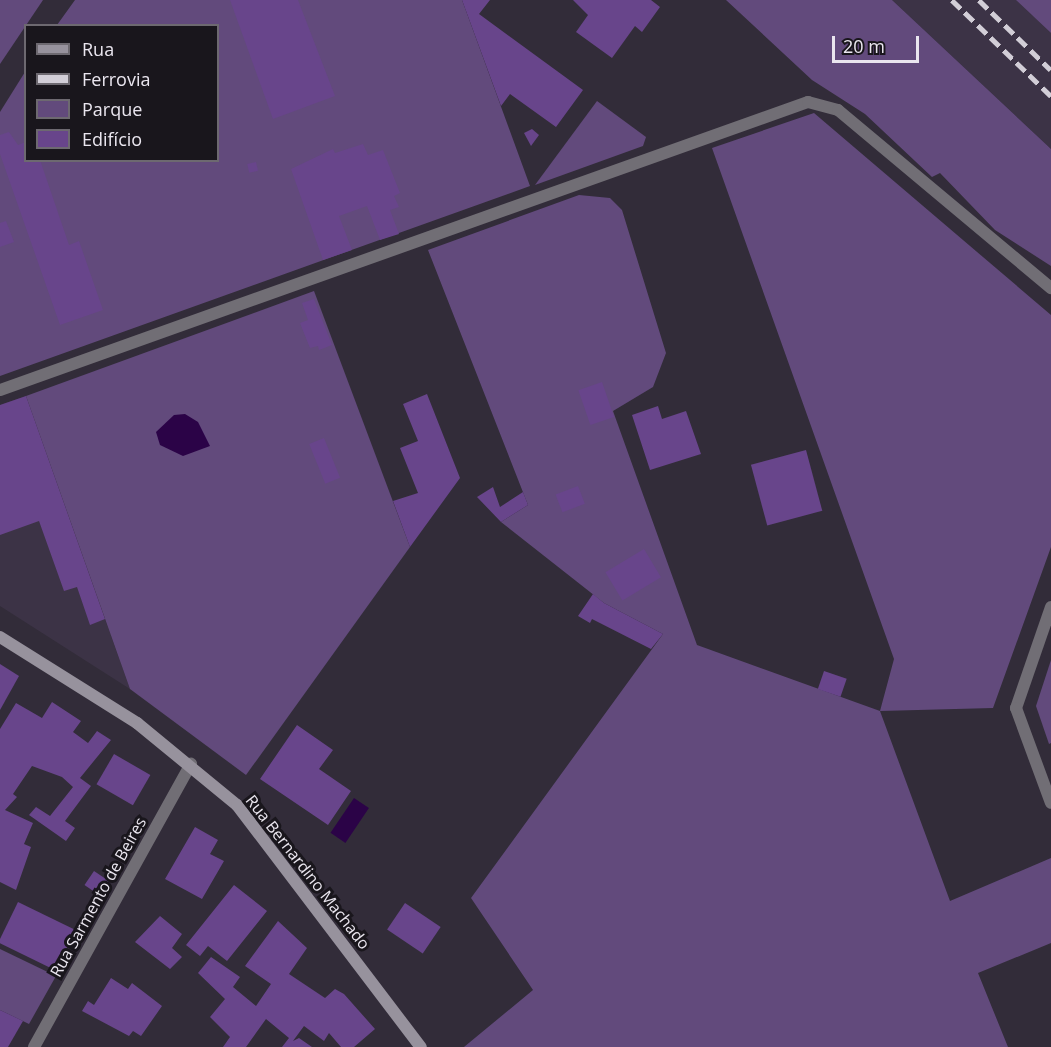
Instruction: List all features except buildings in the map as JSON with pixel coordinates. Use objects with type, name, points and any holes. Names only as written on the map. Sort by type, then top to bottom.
[{"type":"main road","name":"Rua Bernardino Machado","points":[[0,637],[137,723],[191,764],[270,844],[421,1047]]},
{"type":"street","points":[[0,390],[808,102],[838,110],[1051,288]]},
{"type":"street","points":[[1051,607],[1016,708],[1051,803]]},
{"type":"street","name":"Rua Sarmento de Beires","points":[[34,1047],[191,764]]},
{"type":"shaded area","points":[[892,0],[1016,0],[1051,33],[1051,149]]},
{"type":"shaded area","points":[[26,396],[130,689],[0,606],[0,405]]},
{"type":"shaded area","points":[[185,414],[198,422],[210,446],[183,456],[160,445],[156,432],[174,415]]},
{"type":"shaded area","points":[[354,798],[369,808],[345,843],[331,833]]},
{"type":"green space","points":[[0,0],[43,0],[27,24],[24,24],[24,28],[0,64]]},
{"type":"green space","points":[[75,0],[462,0],[530,186],[0,376],[0,112],[24,74],[24,162],[219,162],[219,24],[58,24]]},
{"type":"green space","points":[[726,0],[892,0],[1051,149],[1051,266],[995,230],[940,173],[932,177],[865,114],[812,80]]},
{"type":"green space","points":[[1016,0],[1051,0],[1051,33]]},
{"type":"green space","points":[[597,101],[646,137],[643,146],[535,185]]},
{"type":"green space","points":[[814,113],[1051,315],[1051,547],[993,708],[880,711],[894,659],[712,148]]},
{"type":"green space","points":[[579,195],[610,198],[622,210],[666,353],[653,387],[613,411],[697,645],[880,711],[950,901],[1051,858],[1051,943],[978,973],[1008,1047],[464,1047],[533,990],[471,898],[663,634],[604,603],[501,522],[528,505],[428,250]]},
{"type":"green space","points":[[314,291],[410,547],[246,775],[130,689],[26,396]]},
{"type":"green space","points":[[1051,660],[1051,743],[1049,744],[1036,706]]},
{"type":"green space","points":[[0,949],[56,976],[29,1024],[0,1010]]},
{"type":"railway","points":[[952,0],[1051,96]]},
{"type":"railway","points":[[979,0],[1051,70]]}]
